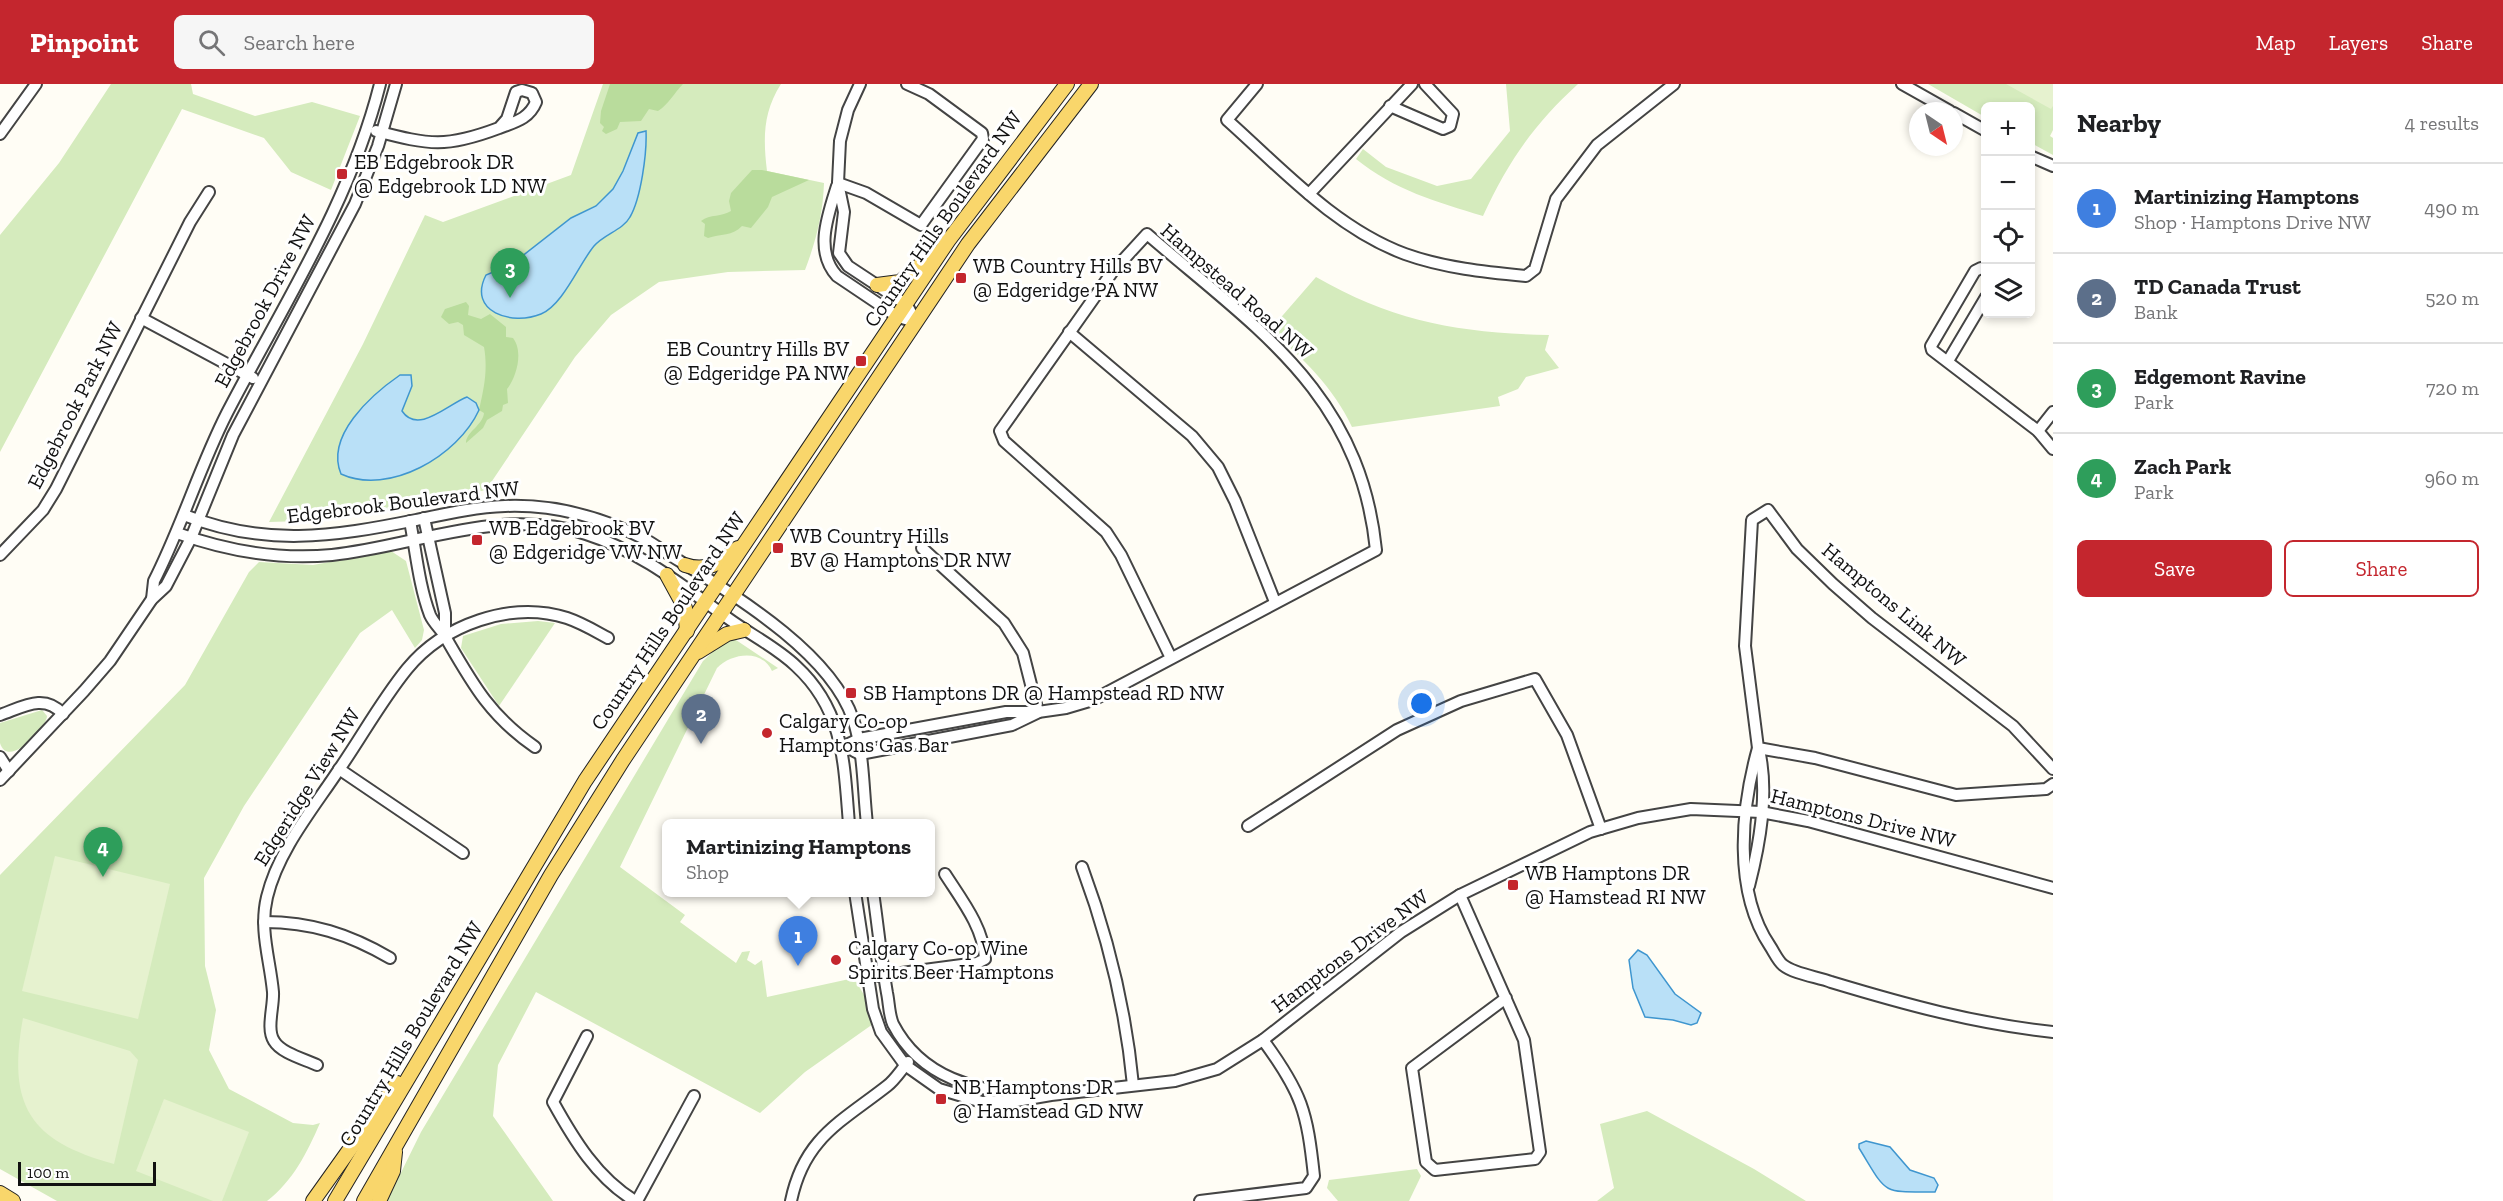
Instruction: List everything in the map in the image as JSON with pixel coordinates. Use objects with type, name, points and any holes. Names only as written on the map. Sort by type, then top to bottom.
[{"type":"main road","name":"Country Hills Boulevard NW","points":[[335,1201],[433,1040],[585,781],[948,241],[1067,84]]},
{"type":"main road","name":"Country Hills Boulevard NW","points":[[364,1201],[585,819],[916,322],[994,209],[1091,84]]},
{"type":"main road","points":[[877,285],[900,282],[948,241]]},
{"type":"main road","points":[[685,565],[693,568],[710,567],[749,540]]},
{"type":"main road","points":[[667,575],[685,608],[687,632]]},
{"type":"main road","points":[[692,657],[727,634],[744,630]]},
{"type":"main road","points":[[313,1201],[407,1068],[433,1040]]},
{"type":"main road","points":[[379,1201],[393,1171],[395,1145]]},
{"type":"main road","points":[[0,1193],[13,1201]]},
{"type":"street","points":[[0,134],[36,84]]},
{"type":"street","name":"Edgebrook Drive NW","points":[[177,533],[211,447],[333,216],[368,128],[380,84]]},
{"type":"street","name":"Edgebrook Drive NW","points":[[194,529],[233,435],[344,227],[382,132],[396,84]]},
{"type":"street","points":[[860,84],[845,122],[839,158],[838,183],[844,212],[838,247],[840,256],[848,266],[907,305],[916,322]]},
{"type":"street","points":[[838,183],[866,193],[921,225],[983,139],[982,133],[938,101],[907,84]]},
{"type":"street","points":[[1257,84],[1227,120],[1309,194],[1353,227],[1404,254],[1460,269],[1526,276],[1535,270],[1556,199],[1597,145],[1674,84]]},
{"type":"street","points":[[1309,194],[1412,84]]},
{"type":"street","points":[[1390,106],[1443,129],[1450,126],[1453,114],[1425,84]]},
{"type":"street","points":[[1902,84],[1934,102]]},
{"type":"street","points":[[1963,118],[1981,128]]},
{"type":"street","points":[[368,128],[423,143],[467,140],[499,128]]},
{"type":"street","points":[[2035,158],[2053,166]]},
{"type":"street","points":[[838,183],[830,210],[824,249],[827,263],[837,276],[898,317],[916,322]]},
{"type":"street","points":[[141,318],[190,222],[209,192]]},
{"type":"street","name":"Hampstead Road NW","points":[[843,747],[859,739],[1006,712],[1038,712],[1066,708],[1093,700],[1376,550],[1372,510],[1359,470],[1345,437],[1325,402],[1302,372],[1264,335],[1147,234],[1113,271],[1000,431],[1004,441],[1106,532],[1121,555],[1171,658]]},
{"type":"street","points":[[1981,268],[1975,271],[1931,345],[1932,350],[2038,431],[2053,449]]},
{"type":"street","points":[[1948,362],[1981,306]]},
{"type":"street","name":"Edgebrook Park NW","points":[[0,555],[36,518],[56,489],[141,318],[261,383]]},
{"type":"street","points":[[1069,332],[1192,436],[1218,467],[1275,602]]},
{"type":"street","points":[[2038,431],[2053,412]]},
{"type":"street","name":"Edgebrook Boulevard NW","points":[[177,533],[194,529],[298,538],[331,535],[504,506],[564,509],[627,530],[717,587]]},
{"type":"street","name":"Hamptons Link NW","points":[[1747,894],[1755,863],[1765,776],[1758,748],[1750,693],[1745,634],[1752,520],[1768,510],[1797,549],[1833,584],[1872,618],[2013,726],[2053,769]]},
{"type":"street","name":"Edgebrook Boulevard NW","points":[[184,515],[194,529],[251,553],[298,556],[333,555],[496,525],[555,527],[585,533],[614,544],[707,602]]},
{"type":"street","points":[[424,518],[445,613],[445,636]]},
{"type":"street","points":[[410,521],[431,617],[445,636],[460,667],[486,702],[509,728],[535,747]]},
{"type":"street","points":[[0,780],[110,661],[152,599],[166,586],[194,529]]},
{"type":"street","points":[[152,599],[154,581],[177,533]]},
{"type":"street","points":[[922,548],[1004,623],[1023,653],[1038,712]]},
{"type":"street","points":[[717,587],[809,654],[844,700],[859,739],[866,819]]},
{"type":"street","points":[[707,602],[796,666],[816,688],[829,708],[843,747],[849,819]]},
{"type":"street","name":"Edgeridge View NW","points":[[317,1065],[280,1048],[272,1038],[273,991],[264,922],[270,884],[281,859],[407,669],[445,636],[488,618],[533,613],[566,618],[608,638]]},
{"type":"street","points":[[1248,826],[1397,730],[1461,701],[1535,679],[1568,735],[1601,829]]},
{"type":"street","points":[[0,715],[43,702],[50,702],[63,714]]},
{"type":"street","name":"Hampstead Road NW","points":[[860,754],[1012,725],[1038,712]]},
{"type":"street","points":[[843,747],[860,754]]},
{"type":"street","points":[[1758,748],[1815,758],[1956,795],[2046,789],[2053,784]]},
{"type":"street","name":"Hamptons Link NW","points":[[1758,748],[1748,782],[1744,858],[1747,894],[1761,933],[1784,966],[1914,1007],[2006,1027],[2053,1032]]},
{"type":"street","points":[[0,757],[9,771]]},
{"type":"street","points":[[339,769],[462,853]]},
{"type":"street","name":"Hamptons Drive NW","points":[[856,897],[873,1009],[881,1032],[905,1065],[939,1089],[982,1102],[1016,1101],[1175,1081],[1216,1069],[1263,1040],[1401,932],[1460,895],[1534,857],[1601,829],[1638,818],[1691,809],[1761,812],[1808,821],[2053,888]]},
{"type":"street","points":[[1082,867],[1095,902],[1128,1032],[1133,1085]]},
{"type":"street","points":[[869,977],[977,963],[986,959],[985,946],[972,919],[945,874]]},
{"type":"street","points":[[1460,895],[1506,998],[1524,1040],[1540,1152],[1535,1159],[1435,1170],[1426,1162],[1412,1068],[1506,998]]},
{"type":"street","name":"Hamptons Drive NW","points":[[874,897],[892,1022],[914,1055],[937,1072],[965,1085],[999,1092],[1051,1095]]},
{"type":"street","points":[[264,922],[291,922],[329,929],[358,940],[390,958]]},
{"type":"street","points":[[587,1036],[553,1102],[570,1133],[601,1176],[636,1201],[694,1096]]},
{"type":"street","points":[[1200,1201],[1306,1188],[1314,1176],[1304,1106],[1292,1080],[1263,1040]]},
{"type":"street","points":[[791,1201],[795,1184],[810,1151],[837,1122],[888,1085],[914,1055]]},
{"type":"green space","points":[[111,84],[191,84],[193,94],[255,116],[312,102],[360,116],[331,190],[291,172],[264,138],[182,109],[0,452],[0,235],[59,163]]},
{"type":"green space","points":[[603,84],[781,84],[771,105],[766,126],[767,171],[824,183],[818,227],[805,270],[728,272],[659,282],[611,315],[575,357],[486,490],[324,519],[269,522],[363,344],[425,215],[443,222],[571,175]]},
{"type":"green space","points":[[610,84],[683,84],[658,111],[649,109],[641,121],[620,122],[617,129],[606,134],[602,131],[604,127],[600,123],[601,111]]},
{"type":"green space","points":[[1506,84],[1578,84],[1548,114],[1523,145],[1502,178],[1483,216],[1401,187],[1370,170],[1356,159],[1363,149],[1386,167],[1437,186],[1471,179],[1510,131]]},
{"type":"green space","points":[[1928,84],[2053,84],[2053,130],[2050,136],[2053,138],[2053,155],[2035,145],[2035,102],[1981,102],[1981,115],[1963,104],[1963,102]]},
{"type":"green space","points":[[2006,84],[2053,84],[2053,106],[2051,109]]},
{"type":"green space","points":[[752,170],[809,180],[772,197],[768,207],[751,228],[742,226],[730,233],[708,238],[704,236],[705,224],[701,221],[731,211],[729,201],[731,193]]},
{"type":"green space","points":[[1316,277],[1373,305],[1428,322],[1457,328],[1549,335],[1545,350],[1559,368],[1526,377],[1518,389],[1498,397],[1500,406],[1352,427],[1327,386],[1294,351],[1270,330]]},
{"type":"green space","points":[[466,302],[469,306],[468,315],[481,319],[490,314],[506,327],[506,337],[513,338],[518,350],[518,365],[507,389],[508,403],[503,405],[502,411],[487,420],[483,428],[466,443],[484,413],[479,410],[484,386],[484,347],[464,335],[463,325],[458,322],[449,324],[441,317],[445,309]]},
{"type":"green space","points":[[391,551],[406,561],[424,630],[422,640],[415,648],[392,610],[360,633],[244,806],[204,878],[205,966],[216,1010],[209,1050],[229,1089],[293,1123],[313,1125],[320,1123],[298,1166],[284,1185],[267,1201],[57,1201],[0,1169],[0,875],[185,685],[249,572],[259,562],[313,565]]},
{"type":"green space","points":[[538,621],[555,623],[499,706],[461,648],[463,636],[501,624]]},
{"type":"green space","points":[[726,639],[736,640],[778,668],[772,671],[761,659],[746,656],[731,659],[717,668],[620,867],[685,915],[680,922],[736,963],[742,952],[750,951],[747,960],[755,965],[762,960],[767,997],[854,978],[864,995],[873,1024],[805,1072],[760,1113],[536,992],[498,1065],[493,1116],[553,1201],[387,1201],[421,1132],[703,661]]},
{"type":"green space","points":[[42,710],[47,716],[41,729],[18,749],[11,752],[4,750],[0,743],[0,723]]},
{"type":"green space","points":[[55,856],[170,884],[138,1019],[22,991]]},
{"type":"green space","points":[[23,1018],[130,1051],[138,1060],[114,1164],[85,1155],[62,1144],[44,1131],[31,1115],[22,1096],[19,1074],[19,1048]]},
{"type":"green space","points":[[164,1099],[249,1132],[222,1201],[213,1201],[136,1171]]},
{"type":"green space","points":[[1647,1111],[1754,1169],[1806,1201],[1597,1201],[1614,1188],[1600,1124]]},
{"type":"green space","points":[[1417,1169],[1421,1176],[1409,1201],[1338,1201],[1327,1188],[1329,1180]]},
{"type":"water","points":[[646,131],[642,175],[630,217],[623,225],[594,246],[556,302],[541,314],[518,318],[506,317],[487,307],[482,298],[486,275],[512,264],[571,218],[596,206],[613,189],[638,133]]},
{"type":"water","points":[[400,375],[411,375],[412,386],[402,411],[409,418],[425,419],[467,397],[476,403],[479,410],[469,427],[455,442],[420,468],[400,476],[380,480],[360,479],[341,474],[338,460],[339,445],[345,431],[364,405]]},
{"type":"water","points":[[1638,950],[1647,955],[1675,994],[1701,1013],[1697,1023],[1691,1025],[1673,1020],[1645,1017],[1633,988],[1629,960]]},
{"type":"water","points":[[1866,1141],[1890,1147],[1910,1170],[1934,1178],[1938,1185],[1935,1192],[1904,1192],[1887,1188],[1875,1175],[1859,1148],[1859,1144]]},
{"type":"place","name":"EB Edgebrook DR @ Edgebrook LD NW","points":[[342,174]]},
{"type":"place","name":"WB Country Hills BV @ Edgeridge PA NW","points":[[961,278]]},
{"type":"place","name":"Edgemont Ravine","points":[[510,298]]},
{"type":"place","name":"EB Country Hills BV @ Edgeridge PA NW","points":[[861,361]]},
{"type":"place","name":"WB Edgebrook BV @ Edgeridge VW NW","points":[[477,540]]},
{"type":"place","name":"WB Country Hills BV @ Hamptons DR NW","points":[[778,548]]},
{"type":"place","name":"SB Hamptons DR @ Hampstead RD NW","points":[[851,693]]},
{"type":"place","name":"Calgary Co-op Hamptons Gas Bar","points":[[767,733]]},
{"type":"place","name":"TD Canada Trust","points":[[701,744]]},
{"type":"place","name":"Zach Park","points":[[103,877]]},
{"type":"place","name":"WB Hamptons DR @ Hamstead RI NW","points":[[1513,885]]},
{"type":"place","name":"Calgary Co-op Wine Spirits Beer Hamptons","points":[[836,960]]},
{"type":"place","name":"Martinizing Hamptons","points":[[798,966]]},
{"type":"place","name":"NB Hamptons DR @ Hamstead GD NW","points":[[941,1099]]}]
